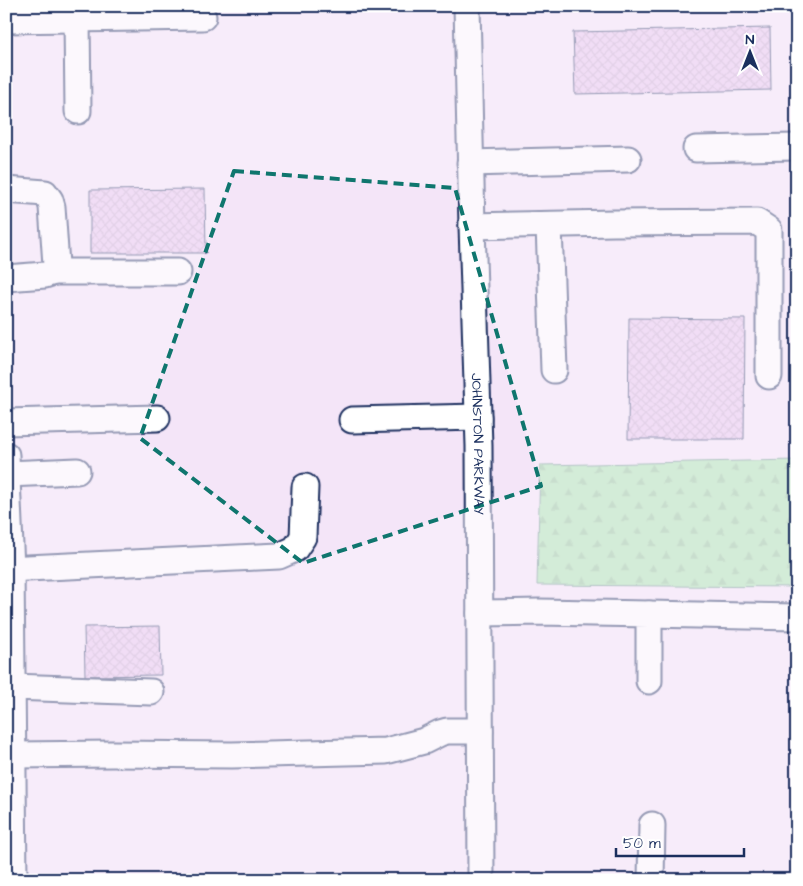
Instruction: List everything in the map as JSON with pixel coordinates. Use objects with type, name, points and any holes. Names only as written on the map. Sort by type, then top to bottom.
[{"type":"street","name":"JOHNSTON PARKWAY","points":[[467,6],[478,417],[481,880]]},
{"type":"street","points":[[62,14],[78,111]]},
{"type":"street","points":[[6,20],[62,14],[203,17]]},
{"type":"street","points":[[696,149],[797,147]]},
{"type":"street","points":[[470,163],[628,159]]},
{"type":"street","points":[[6,190],[45,193],[50,200],[56,265],[54,272]]},
{"type":"street","points":[[472,226],[757,222],[769,230],[769,376]]},
{"type":"street","points":[[549,224],[554,370]]},
{"type":"street","points":[[6,278],[45,275],[54,272],[178,272]]},
{"type":"street","points":[[352,420],[478,417]]},
{"type":"street","points":[[6,422],[157,418]]},
{"type":"street","points":[[14,880],[7,464],[77,471]]},
{"type":"street","points":[[8,569],[278,556],[295,550],[303,537],[305,487]]},
{"type":"street","points":[[480,613],[539,612],[797,617]]},
{"type":"street","points":[[649,614],[649,681]]},
{"type":"street","points":[[12,687],[151,692]]},
{"type":"street","points":[[11,741],[113,754],[232,755],[386,751],[424,741],[447,731],[480,731]]},
{"type":"street","points":[[652,825],[652,880]]},
{"type":"highlighted area","points":[[234,171],[455,188],[541,486],[303,563],[140,438]]},
{"type":"shaded area","points":[[6,6],[797,6],[797,460],[540,465],[537,585],[797,587],[797,880],[6,880]]},
{"type":"green space","points":[[797,460],[797,587],[537,585],[540,465]]},
{"type":"building","points":[[770,28],[771,90],[575,94],[573,32]]},
{"type":"building","points":[[205,189],[206,253],[90,253],[90,190]]},
{"type":"building","points":[[629,318],[745,319],[744,439],[628,439]]},
{"type":"building","points":[[160,626],[161,675],[85,676],[84,627]]}]
